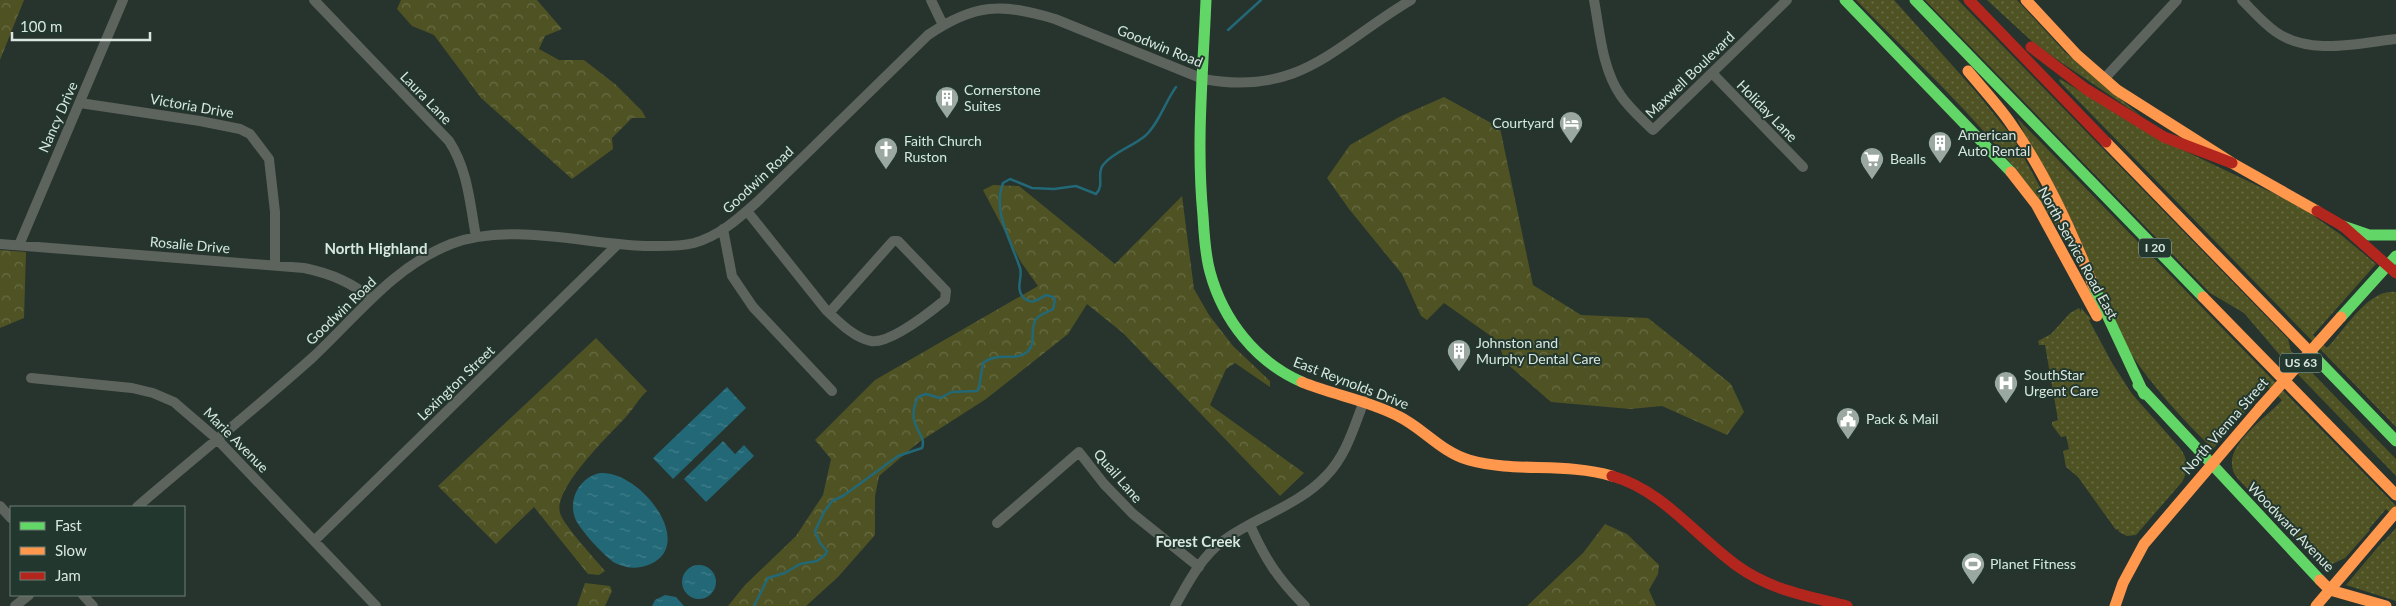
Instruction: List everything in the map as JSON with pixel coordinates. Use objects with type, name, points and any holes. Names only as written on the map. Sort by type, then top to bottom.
[{"type":"main road","name":"East Reynolds Drive","points":[[1206,0],[1200,200],[1210,271],[1222,303],[1240,333],[1260,356],[1281,372],[1306,383],[1364,401],[1395,414],[1438,444],[1467,460],[1501,466],[1565,469],[1616,477],[1646,491],[1672,510],[1726,558],[1755,578],[1785,591],[1846,606]]},
{"type":"main road","name":"North Service Road East","points":[[1845,0],[2002,161],[2036,204],[2113,349],[2144,394],[2210,465]]},
{"type":"main road","points":[[1910,0],[2009,121],[2041,171],[2068,222],[2103,310],[2144,394]]},
{"type":"main road","name":"I 20","points":[[1914,0],[2396,495]]},
{"type":"main road","points":[[1969,0],[2396,441]]},
{"type":"main road","points":[[1975,0],[2050,64],[2086,89],[2164,137],[2232,163]]},
{"type":"main road","points":[[2026,0],[2077,55],[2104,79],[2147,111],[2232,163],[2343,226],[2393,264]]},
{"type":"main road","points":[[2343,226],[2369,235],[2396,235]]},
{"type":"main road","name":"North Vienna Street","points":[[2115,606],[2123,583],[2144,544],[2260,408],[2341,317],[2393,264]]},
{"type":"main road","name":"Woodward Avenue","points":[[2210,465],[2330,590],[2386,606]]},
{"type":"main road","points":[[2316,606],[2396,512]]},
{"type":"street","name":"Nancy Drive","points":[[20,245],[123,0]]},
{"type":"street","name":"Laura Lane","points":[[314,0],[449,141],[457,153],[465,174],[476,237]]},
{"type":"street","points":[[930,0],[944,24]]},
{"type":"street","name":"Goodwin Road","points":[[138,506],[313,356],[371,299],[406,269],[428,254],[476,237],[514,234],[617,245],[671,246],[693,244],[724,230],[747,211],[928,35],[944,24],[971,12],[993,8],[1034,13],[1055,19],[1203,79],[1254,82],[1300,72],[1325,59],[1411,0]]},
{"type":"street","name":"Maxwell Boulevard","points":[[1594,0],[1606,63],[1612,80],[1622,97],[1653,130],[1788,0]]},
{"type":"street","points":[[2104,79],[2177,0]]},
{"type":"street","points":[[2242,0],[2276,33],[2299,42],[2328,46],[2396,39]]},
{"type":"street","name":"Holiday Lane","points":[[1712,73],[1803,167]]},
{"type":"street","name":"Victoria Drive","points":[[80,103],[200,121],[240,129],[250,134],[269,159],[271,168],[275,212],[274,265]]},
{"type":"street","points":[[747,211],[829,313],[859,337],[870,341],[882,341],[934,309],[945,300],[946,291],[898,241],[893,241],[829,313]]},
{"type":"street","points":[[724,230],[732,276],[753,307],[832,391]]},
{"type":"street","name":"Rosalie Drive","points":[[0,244],[274,265],[323,272],[361,290],[371,299]]},
{"type":"street","name":"Lexington Street","points":[[315,540],[617,245]]},
{"type":"street","name":"Marie Avenue","points":[[31,378],[132,388],[153,393],[174,402],[217,439],[376,606]]},
{"type":"street","points":[[1175,606],[1199,567],[1222,542],[1296,499],[1326,476],[1341,457],[1364,401]]},
{"type":"street","name":"Quail Lane","points":[[997,523],[1079,452],[1104,484],[1128,509],[1199,567]]},
{"type":"street","points":[[0,506],[10,517]]},
{"type":"street","points":[[1250,525],[1266,561],[1288,589],[1305,606]]},
{"type":"street","points":[[15,606],[27,596]]},
{"type":"street","points":[[84,596],[94,606]]},
{"type":"green space","points":[[0,0],[24,0],[0,60]]},
{"type":"green space","points":[[401,0],[537,0],[562,29],[545,36],[539,49],[559,60],[584,60],[615,84],[642,111],[646,118],[632,118],[612,138],[613,149],[572,179],[481,98],[434,35],[412,26],[397,9]]},
{"type":"green space","points":[[1856,0],[1894,0],[1977,93],[2014,139],[2067,237],[2064,239],[2043,205],[1994,143]]},
{"type":"green space","points":[[1925,0],[1958,0],[2288,339],[2291,351],[2396,459],[2396,476],[2284,360],[2244,313],[2210,293]]},
{"type":"green space","points":[[1987,0],[2017,0],[2065,52],[2142,117],[2037,46]]},
{"type":"green space","points":[[2060,79],[2158,138],[2296,204],[2340,234],[2376,264],[2313,335],[2327,348],[2366,303],[2386,293],[2396,292],[2396,427],[2059,81]]},
{"type":"green space","points":[[1444,97],[1500,128],[1533,285],[1581,315],[1648,318],[1731,384],[1744,412],[1727,435],[1662,406],[1630,409],[1551,402],[1505,362],[1498,341],[1444,303],[1427,320],[1421,316],[1402,274],[1349,209],[1327,178],[1350,145],[1401,116]]},
{"type":"green space","points":[[2017,118],[2396,506],[2396,518],[2386,509],[2345,558],[2328,566],[2315,558],[2238,479],[2232,468],[2237,446],[2245,435],[2282,400],[2267,386],[2213,449],[2190,426],[2159,392],[2131,354]]},
{"type":"green space","points":[[993,185],[1019,186],[1115,264],[1182,196],[1194,289],[1209,315],[1233,346],[1270,381],[1270,387],[1235,363],[1226,369],[1210,405],[1304,473],[1280,496],[1123,333],[1087,304],[1068,334],[986,399],[919,442],[879,476],[875,496],[875,535],[838,577],[806,606],[728,606],[745,585],[796,536],[823,495],[831,459],[815,440],[875,380],[1038,286],[1021,262],[983,190]]},
{"type":"green space","points":[[0,250],[26,252],[24,318],[0,328]]},
{"type":"green space","points":[[2079,308],[2081,312],[2081,308],[2091,319],[2089,320],[2112,363],[2132,394],[2185,456],[2187,469],[2182,482],[2136,535],[2127,536],[2119,532],[2118,529],[2116,530],[2078,477],[2066,467],[2063,451],[2069,449],[2066,436],[2061,437],[2052,425],[2052,422],[2058,420],[2045,345],[2039,345],[2038,341],[2051,334],[2070,313]]},
{"type":"green space","points":[[596,338],[647,391],[573,477],[560,503],[560,513],[567,526],[605,571],[599,575],[588,574],[534,507],[496,544],[438,486]]},
{"type":"green space","points":[[1605,524],[1627,534],[1659,565],[1658,574],[1649,590],[1656,606],[1527,606],[1583,553]]},
{"type":"green space","points":[[2396,528],[2396,601],[2346,585],[2383,541]]},
{"type":"green space","points":[[585,583],[610,586],[612,591],[605,606],[577,606]]},
{"type":"water","points":[[727,387],[746,408],[673,479],[653,458]]},
{"type":"water","points":[[723,441],[735,454],[744,445],[754,456],[706,502],[684,479]]},
{"type":"water","points":[[600,473],[617,476],[633,484],[648,498],[660,514],[667,530],[667,546],[659,559],[638,568],[615,563],[605,555],[577,523],[573,504],[577,490],[587,479]]},
{"type":"water","points":[[699,565],[706,566],[711,570],[715,575],[715,589],[711,594],[706,598],[699,599],[692,598],[687,594],[683,589],[682,582],[683,575],[687,570],[692,566]]},
{"type":"water","points":[[665,595],[676,597],[684,606],[652,606],[655,600]]},
{"type":"waterway","points":[[1228,30],[1261,0]]},
{"type":"waterway","points":[[754,606],[768,578],[785,573],[800,564],[817,561],[825,555],[827,551],[820,543],[815,531],[824,512],[832,501],[843,496],[898,456],[922,448],[922,438],[914,415],[914,407],[918,397],[926,394],[940,398],[952,392],[977,391],[983,363],[989,359],[1022,355],[1030,349],[1036,319],[1053,309],[1055,300],[1053,297],[1046,295],[1035,301],[1029,301],[1021,294],[1019,286],[1020,268],[1001,215],[1000,194],[1003,183],[1010,179],[1032,188],[1054,189],[1076,186],[1096,194],[1100,187],[1100,172],[1103,165],[1107,160],[1140,140],[1150,131],[1176,87]]},
{"type":"traffic: fast","points":[[1206,0],[1200,162],[1204,237],[1210,272],[1223,307],[1244,338],[1270,363],[1285,374],[1302,382]]},
{"type":"traffic: fast","points":[[1845,0],[2011,172]]},
{"type":"traffic: fast","points":[[1915,0],[2203,297]]},
{"type":"traffic: fast","points":[[2343,226],[2369,235],[2396,235]]},
{"type":"traffic: fast","points":[[2341,317],[2396,256]]},
{"type":"traffic: fast","points":[[2093,285],[2144,394]]},
{"type":"traffic: fast","points":[[2308,350],[2396,441]]},
{"type":"traffic: fast","points":[[2138,385],[2320,580]]},
{"type":"traffic: slow","points":[[2026,0],[2077,55],[2117,90],[2232,163],[2317,211]]},
{"type":"traffic: slow","points":[[1968,71],[2004,115],[2034,160],[2066,221],[2093,285]]},
{"type":"traffic: slow","points":[[2106,142],[2308,350]]},
{"type":"traffic: slow","points":[[2011,172],[2036,204],[2097,316]]},
{"type":"traffic: slow","points":[[2203,297],[2396,495]]},
{"type":"traffic: slow","points":[[2260,408],[2341,317]]},
{"type":"traffic: slow","points":[[1302,382],[1387,410],[1407,421],[1441,446],[1469,460],[1504,466],[1576,469],[1612,476]]},
{"type":"traffic: slow","points":[[2115,606],[2123,583],[2144,544],[2260,408]]},
{"type":"traffic: slow","points":[[2316,606],[2396,512]]},
{"type":"traffic: slow","points":[[2320,580],[2330,590],[2386,606]]},
{"type":"traffic: jam","points":[[1969,0],[2106,142]]},
{"type":"traffic: jam","points":[[2031,47],[2086,89],[2164,137],[2232,163]]},
{"type":"traffic: jam","points":[[2317,211],[2343,226],[2396,273]]},
{"type":"traffic: jam","points":[[1612,476],[1630,483],[1662,502],[1721,553],[1749,574],[1789,591],[1847,606]]},
{"type":"place","name":"Cornerstone Suites","points":[[947,119]]},
{"type":"place","name":"Courtyard","points":[[1571,144]]},
{"type":"place","name":"American Auto Rental","points":[[1940,164]]},
{"type":"place","name":"Faith Church Ruston","points":[[886,170]]},
{"type":"place","name":"Bealls","points":[[1872,180]]},
{"type":"place","name":"Johnston and Murphy Dental Care","points":[[1459,372]]},
{"type":"place","name":"SouthStar Urgent Care","points":[[2006,404]]},
{"type":"place","name":"Pack & Mail","points":[[1848,440]]},
{"type":"place","name":"Planet Fitness","points":[[1973,585]]},
{"type":"district","name":"North Highland","points":[[376,249]]},
{"type":"district","name":"Forest Creek","points":[[1198,542]]}]
